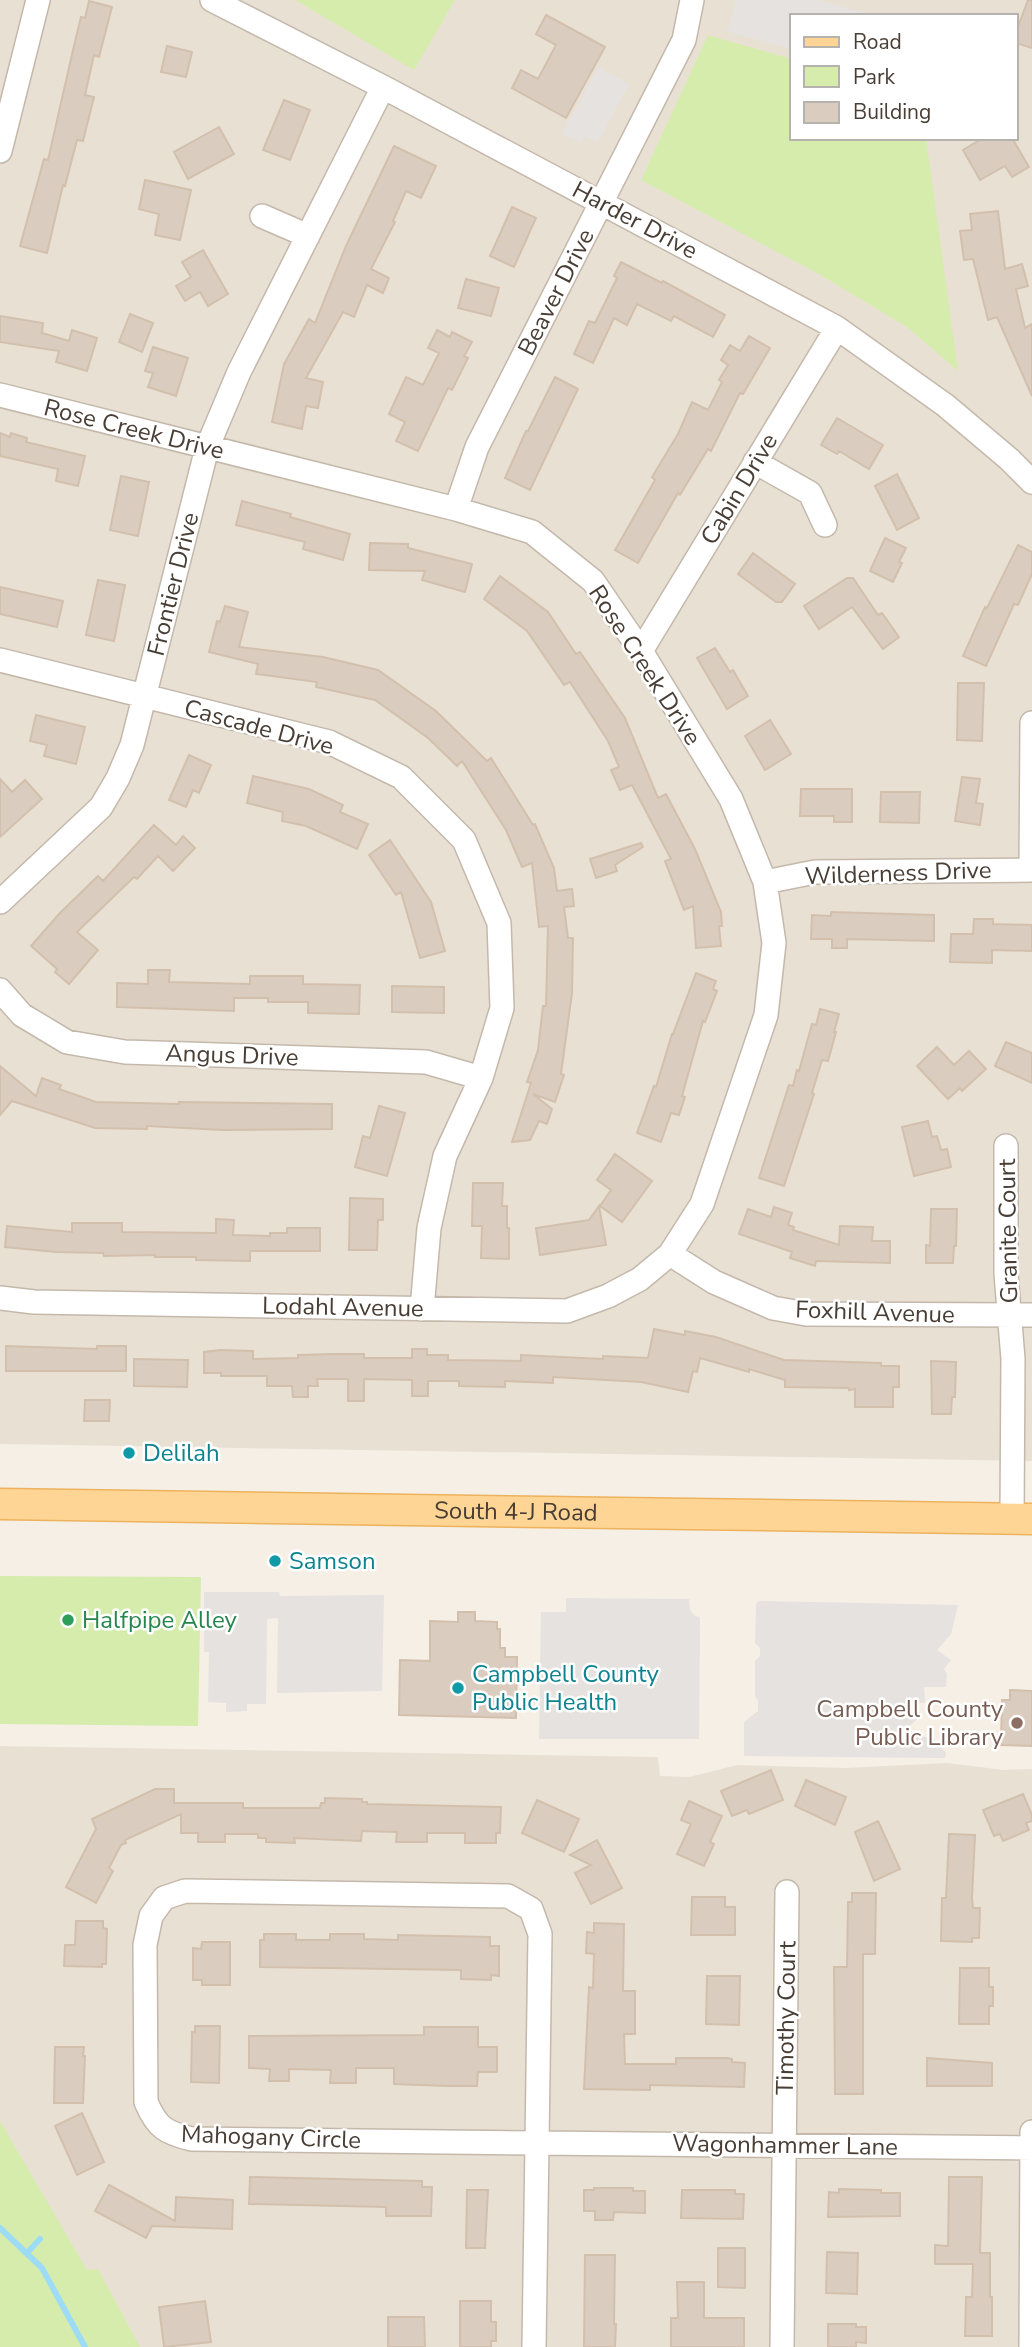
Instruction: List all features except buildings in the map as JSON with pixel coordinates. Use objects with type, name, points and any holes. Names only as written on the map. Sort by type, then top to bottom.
[{"type":"main road","name":"South 4-J Road","points":[[0,1504],[1022,1519]]},
{"type":"street","points":[[0,151],[6,99],[38,0]]},
{"type":"street","name":"Harder Drive","points":[[212,0],[383,87],[837,328],[945,405],[1032,482]]},
{"type":"street","name":"Beaver Drive","points":[[456,509],[477,447],[684,40],[692,0]]},
{"type":"street","name":"Frontier Drive","points":[[0,902],[101,807],[118,778],[132,746],[207,448],[239,372],[383,87]]},
{"type":"street","points":[[262,216],[308,236]]},
{"type":"street","name":"Cabin Drive","points":[[640,650],[837,328]]},
{"type":"street","name":"Rose Creek Drive","points":[[0,395],[456,509],[532,532],[593,581],[640,650],[731,799],[765,882],[774,943],[766,1015],[702,1204],[670,1254]]},
{"type":"street","points":[[755,462],[810,493],[825,525]]},
{"type":"street","name":"Cascade Drive","points":[[0,660],[329,742],[401,777],[464,840],[499,923],[502,1008],[481,1078],[445,1156],[429,1228],[422,1309]]},
{"type":"street","points":[[1031,870],[1032,723]]},
{"type":"street","name":"Wilderness Drive","points":[[765,882],[815,872],[1031,870]]},
{"type":"street","name":"Angus Drive","points":[[0,990],[22,1015],[67,1042],[125,1052],[426,1062],[481,1078]]},
{"type":"street","name":"Granite Court","points":[[1006,1146],[1006,1274],[1021,1315],[1013,1359],[1022,1519]]},
{"type":"street","name":"Lodahl Avenue","points":[[0,1297],[34,1302],[567,1311],[608,1296],[639,1279],[670,1254]]},
{"type":"street","name":"Foxhill Avenue","points":[[670,1254],[715,1282],[773,1308],[806,1314],[1021,1315]]},
{"type":"street","name":"Mahogany Circle","points":[[534,2347],[537,2143],[540,1934],[531,1909],[508,1896],[185,1891],[164,1898],[151,1916],[145,1945],[146,2102],[154,2121],[172,2134],[192,2139],[537,2143]]},
{"type":"street","name":"Timothy Court","points":[[782,2347],[788,1892]]},
{"type":"street","points":[[1031,2347],[1032,2132]]},
{"type":"street","name":"Wagonhammer Lane","points":[[537,2143],[1032,2148]]},
{"type":"shaded area","points":[[0,0],[1032,0],[1032,1461],[0,1444]]},
{"type":"shaded area","points":[[736,0],[818,0],[870,14],[790,14],[790,48],[728,32]]},
{"type":"shaded area","points":[[598,67],[629,84],[598,142],[584,136],[581,143],[562,134]]},
{"type":"shaded area","points":[[204,1592],[279,1592],[280,1596],[384,1595],[382,1691],[277,1693],[278,1618],[267,1619],[266,1704],[247,1704],[247,1711],[226,1712],[226,1703],[208,1702],[209,1652],[204,1652]]},
{"type":"shaded area","points":[[566,1598],[689,1599],[690,1610],[700,1617],[699,1739],[539,1739],[541,1612],[566,1612]]},
{"type":"shaded area","points":[[759,1601],[958,1605],[951,1634],[937,1650],[951,1660],[944,1669],[947,1674],[946,1687],[924,1687],[925,1703],[912,1703],[918,1718],[909,1727],[913,1733],[935,1740],[946,1753],[945,1758],[744,1756],[744,1722],[758,1711],[758,1700],[755,1697],[755,1661],[760,1656],[760,1648],[755,1643],[756,1604]]},
{"type":"shaded area","points":[[0,1746],[658,1757],[660,1776],[689,1777],[737,1765],[846,1768],[947,1763],[1004,1770],[1032,1769],[1032,2347],[0,2347]]},
{"type":"green space","points":[[295,0],[455,0],[414,70]]},
{"type":"green space","points":[[708,35],[790,58],[790,140],[926,140],[958,371],[907,327],[817,273],[641,180]]},
{"type":"green space","points":[[0,1576],[201,1577],[198,1726],[0,1724]]},
{"type":"green space","points":[[0,2121],[87,2270],[98,2269],[140,2347],[0,2347]]},
{"type":"waterway","points":[[0,2228],[42,2268],[85,2347]]},
{"type":"waterway","points":[[27,2253],[40,2239]]},
{"type":"place","name":"Delilah","points":[[129,1453]]},
{"type":"place","name":"Samson","points":[[275,1561]]},
{"type":"place","name":"Halfpipe Alley","points":[[68,1620]]},
{"type":"place","name":"Campbell County Public Health","points":[[458,1688]]},
{"type":"place","name":"Campbell County Public Library","points":[[1017,1723]]}]
